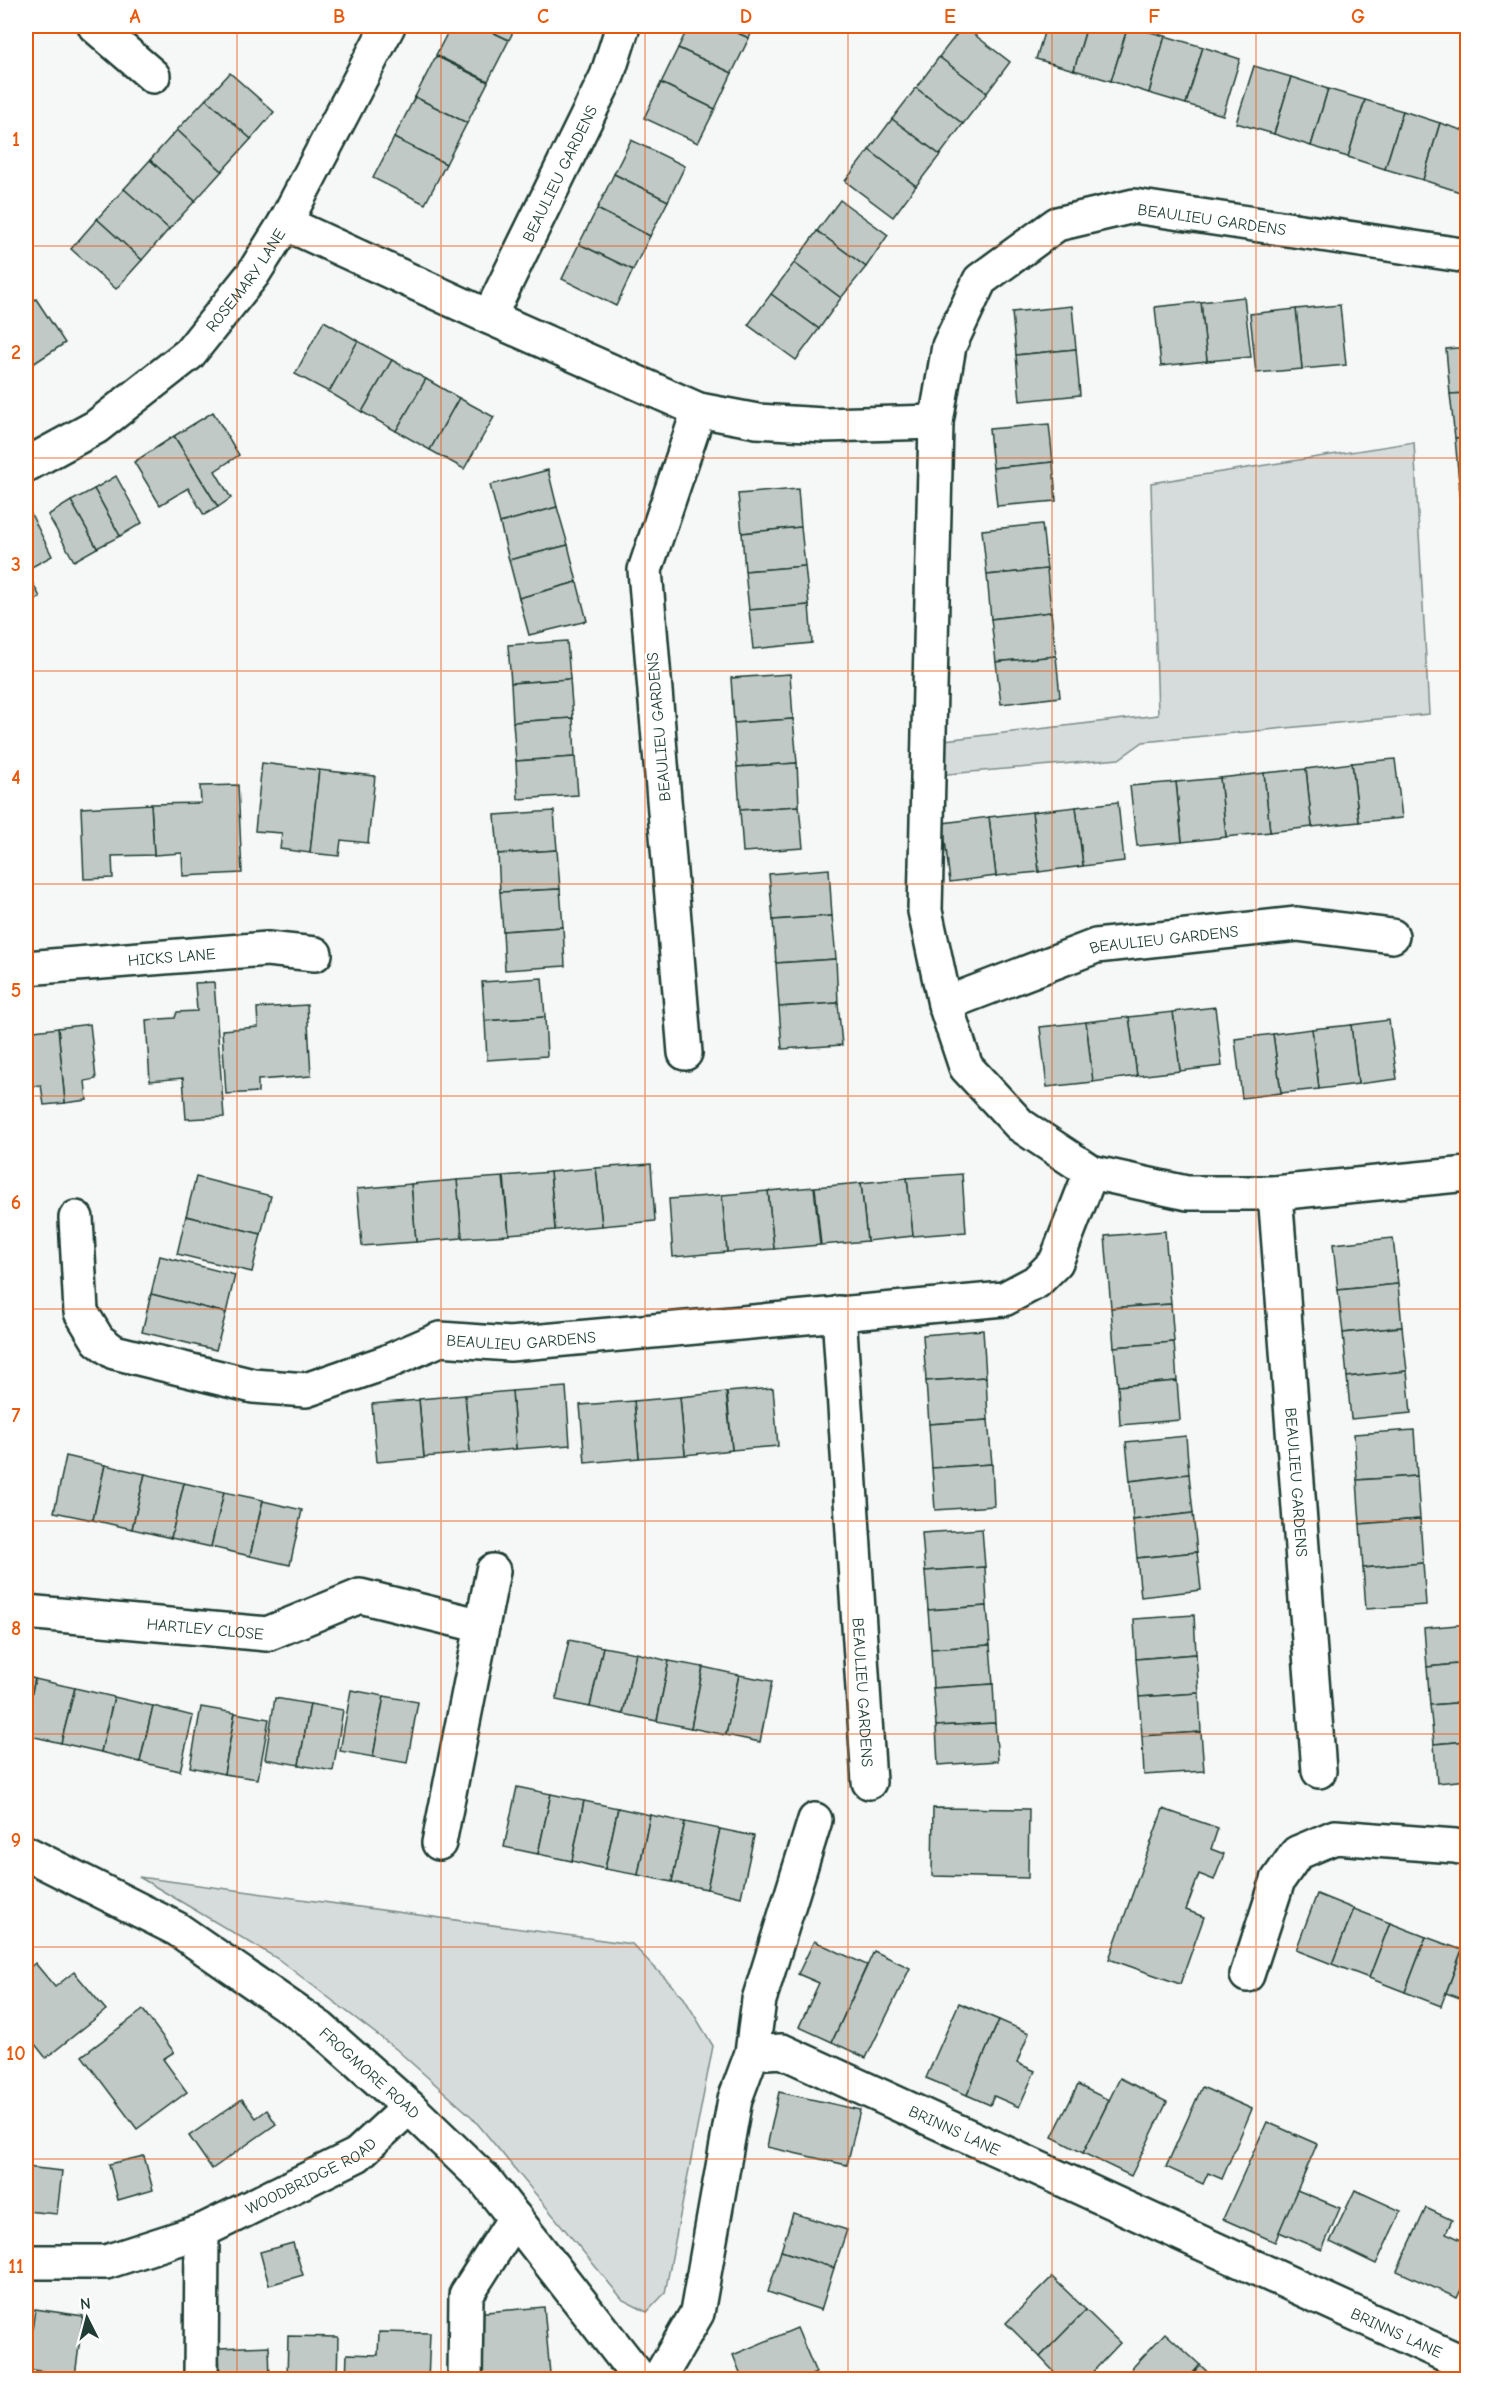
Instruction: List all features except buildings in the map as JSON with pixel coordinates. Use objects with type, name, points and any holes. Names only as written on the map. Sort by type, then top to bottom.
[{"type":"street","points":[[95,26],[153,76]]},
{"type":"street","name":"ROSEMARY LANE","points":[[26,465],[96,427],[189,354],[253,274],[285,223],[388,26]]},
{"type":"street","name":"BEAULIEU GARDENS","points":[[489,317],[607,76],[623,26]]},
{"type":"street","name":"BEAULIEU GARDENS","points":[[1467,256],[1134,206],[1057,224],[980,280],[949,346],[936,422],[926,911],[945,1004],[966,1067],[1020,1125],[1091,1172],[1187,1193],[1275,1193],[1467,1174]]},
{"type":"street","points":[[285,223],[699,410],[757,421],[824,425],[936,422]]},
{"type":"street","name":"BEAULIEU GARDENS","points":[[685,1053],[645,570],[699,410]]},
{"type":"street","name":"BEAULIEU GARDENS","points":[[945,1004],[1096,946],[1297,924],[1392,936]]},
{"type":"street","name":"HICKS LANE","points":[[26,968],[267,949],[315,954]]},
{"type":"street","name":"BEAULIEU GARDENS","points":[[76,1218],[81,1312],[98,1340],[114,1352],[253,1386],[306,1390],[387,1362],[440,1339],[510,1344],[1004,1299],[1036,1282],[1056,1262],[1091,1172]]},
{"type":"street","name":"BEAULIEU GARDENS","points":[[1275,1193],[1319,1771]]},
{"type":"street","name":"BEAULIEU GARDENS","points":[[839,1313],[869,1782]]},
{"type":"street","points":[[439,1843],[493,1571]]},
{"type":"street","name":"HARTLEY CLOSE","points":[[26,1612],[267,1634],[360,1596],[482,1626]]},
{"type":"street","points":[[658,2379],[697,2313],[735,2099],[752,2052],[759,2000],[815,1820]]},
{"type":"street","points":[[1247,1975],[1278,1880],[1297,1853],[1335,1837],[1455,1846],[1467,1850]]},
{"type":"street","name":"FROGMORE ROAD","points":[[26,1853],[177,1929],[320,2028],[409,2107],[486,2181],[641,2379]]},
{"type":"street","name":"BRINNS LANE","points":[[752,2052],[782,2051],[1467,2365]]},
{"type":"street","name":"WOODBRIDGE ROAD","points":[[26,2262],[106,2262],[202,2231],[357,2155],[409,2107]]},
{"type":"street","points":[[465,2379],[466,2295],[515,2218]]},
{"type":"street","points":[[201,2379],[202,2231]]},
{"type":"shaded area","points":[[1414,442],[1429,714],[1143,742],[1119,759],[937,775],[936,741],[1158,715],[1151,483]]},
{"type":"shaded area","points":[[139,1877],[632,1944],[684,1998],[713,2046],[665,2293],[647,2312],[623,2300],[472,2117],[396,2049],[278,1959]]}]
